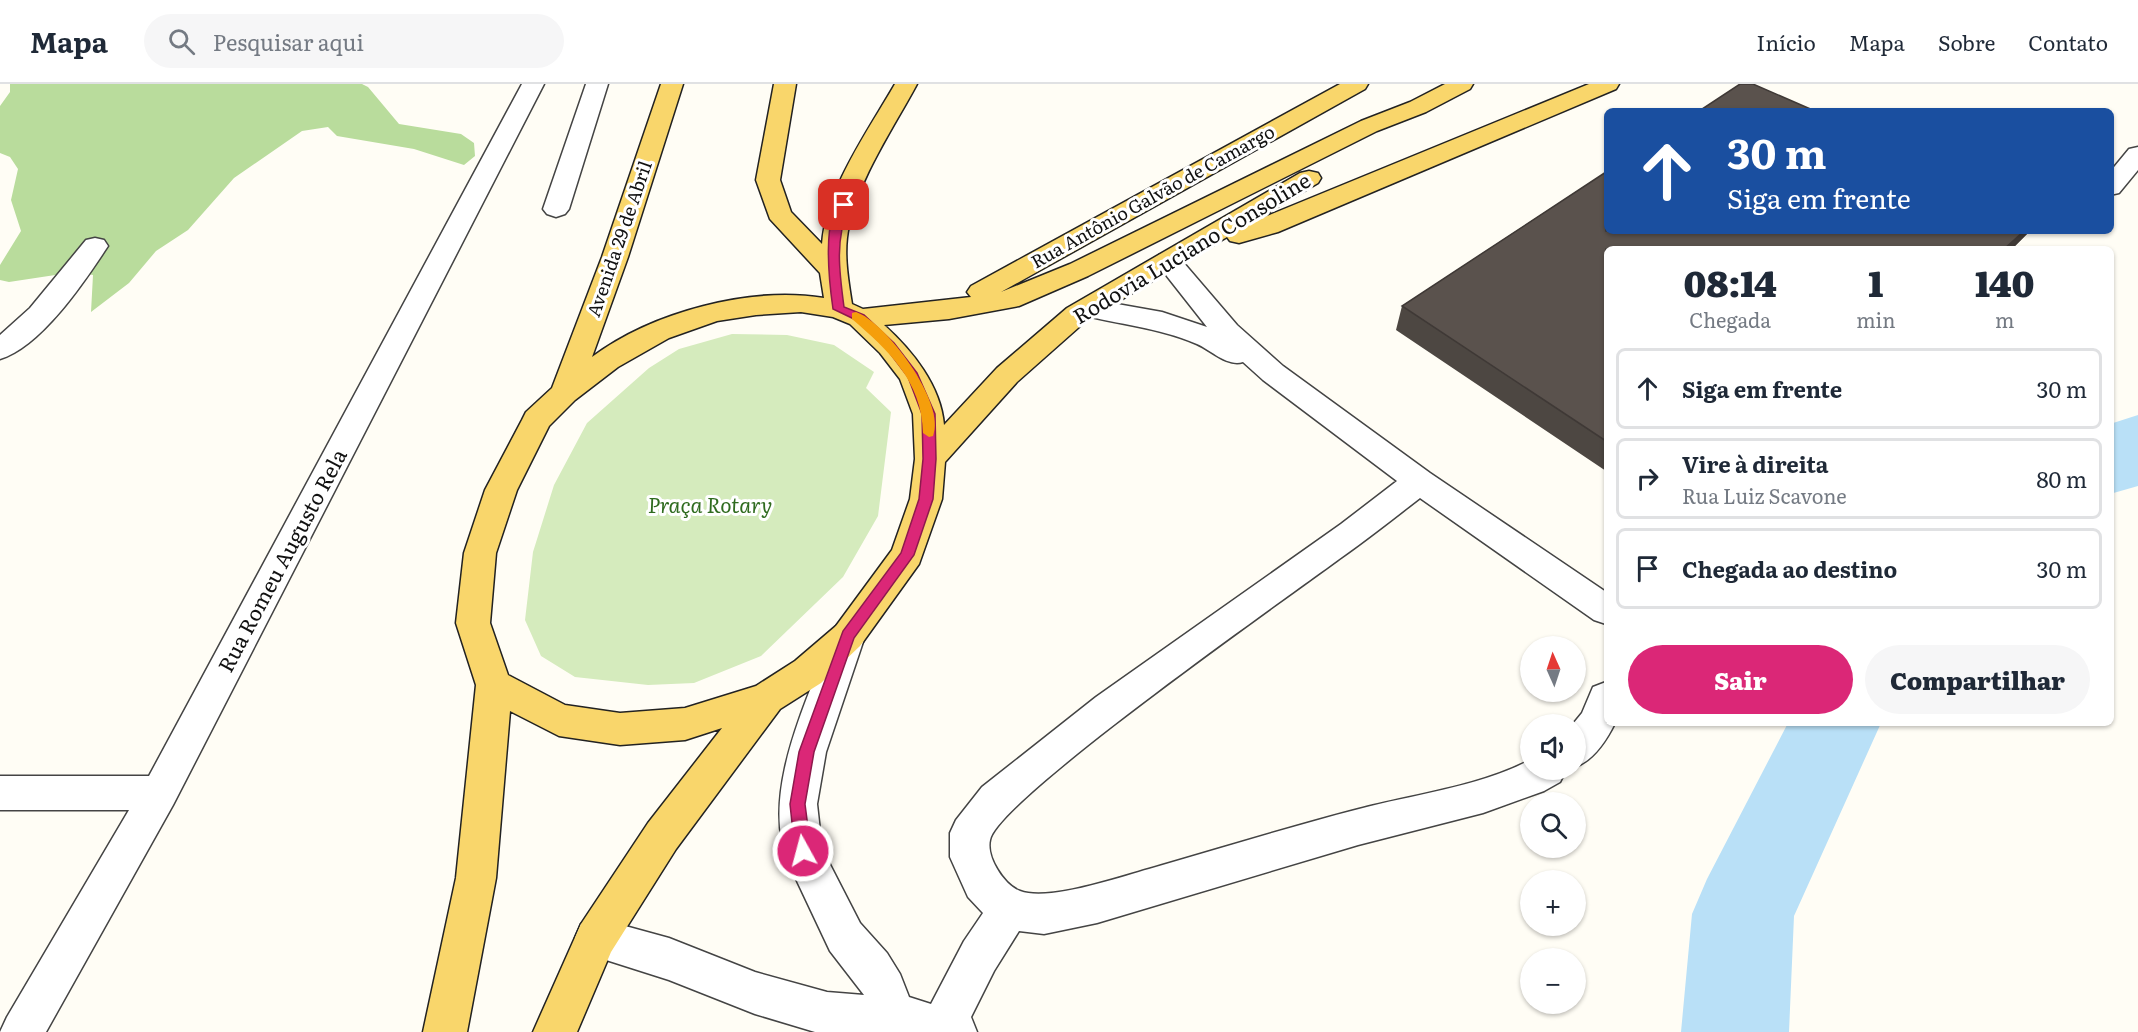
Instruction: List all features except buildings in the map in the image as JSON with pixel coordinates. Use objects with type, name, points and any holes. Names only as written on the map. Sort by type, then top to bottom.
[{"type":"main road","name":"Avenida 29 de Abril","points":[[565,393],[615,257],[672,84]]},
{"type":"main road","points":[[445,1032],[476,878],[494,685],[559,720],[620,729],[685,724],[767,698],[808,672],[848,636],[907,555],[926,499],[930,459],[928,414],[913,376],[890,346],[849,313],[833,271],[779,214],[768,180],[784,84]]},
{"type":"main road","points":[[833,271],[836,226],[852,183],[906,84]]},
{"type":"main road","name":"Rua Antônio Galvão de Camargo","points":[[949,310],[1357,84]]},
{"type":"main road","name":"Rodovia Luciano Consoline","points":[[494,685],[473,623],[480,554],[501,489],[537,420],[565,393],[608,360],[649,337],[713,313],[756,306],[801,303],[849,313],[949,310],[1009,300],[1079,270],[1369,126],[1418,107],[1462,84]]},
{"type":"main road","points":[[1177,256],[1269,226],[1608,84]]},
{"type":"main road","name":"Rodovia Luciano Consoline","points":[[930,459],[1007,375],[1077,314],[1381,136],[1418,107]]},
{"type":"main road","points":[[555,1032],[596,938],[662,836],[767,698]]},
{"type":"street","name":"Rua Romeu Augusto Rela","points":[[22,1032],[160,793],[533,84]]},
{"type":"street","points":[[556,209],[597,84]]},
{"type":"street","points":[[2114,183],[2138,154]]},
{"type":"street","points":[[0,349],[26,330],[95,246]]},
{"type":"street","points":[[1177,256],[1194,295],[1227,332],[1274,373],[1419,481],[1604,609]]},
{"type":"street","points":[[1089,308],[1162,321],[1208,338],[1274,373]]},
{"type":"street","points":[[1419,481],[1353,533],[1109,708],[996,800],[970,833],[970,857],[982,884],[1009,910],[1044,914],[1097,903],[1358,827],[1484,796],[1527,780]]},
{"type":"street","points":[[848,636],[807,752],[798,804],[803,851],[845,938],[872,968],[885,989],[892,1014]]},
{"type":"street","points":[[1586,736],[1597,722],[1604,703]]},
{"type":"street","points":[[0,793],[160,793]]},
{"type":"street","points":[[596,938],[669,959],[754,993],[827,1014],[854,1017],[892,1014],[949,1030],[978,956],[1009,910]]},
{"type":"green space","points":[[10,84],[362,84],[368,87],[399,124],[461,134],[474,143],[475,156],[464,165],[414,149],[337,136],[328,127],[302,131],[234,178],[188,230],[156,251],[129,283],[91,312],[93,275],[75,272],[9,282],[0,280],[0,265],[21,231],[11,200],[18,169],[10,157],[0,153],[0,106],[10,92]]},
{"type":"green space","name":"Praça Rotary","points":[[732,334],[787,335],[834,345],[874,372],[866,388],[891,412],[878,516],[843,577],[761,656],[694,683],[648,685],[575,677],[541,656],[525,620],[533,552],[554,485],[587,423],[649,368],[679,349]]},
{"type":"waterway","points":[[2114,463],[2138,443]]},
{"type":"waterway","points":[[1735,1032],[1743,914],[1834,726]]},
{"type":"slow traffic","points":[[856,316],[890,346],[913,376],[928,414],[929,433]]},
{"type":"route","points":[[803,851],[798,804],[807,752],[848,636],[907,555],[926,499],[930,459],[928,414],[913,376],[890,346],[860,318],[839,309],[833,271],[836,226],[844,205]]}]
